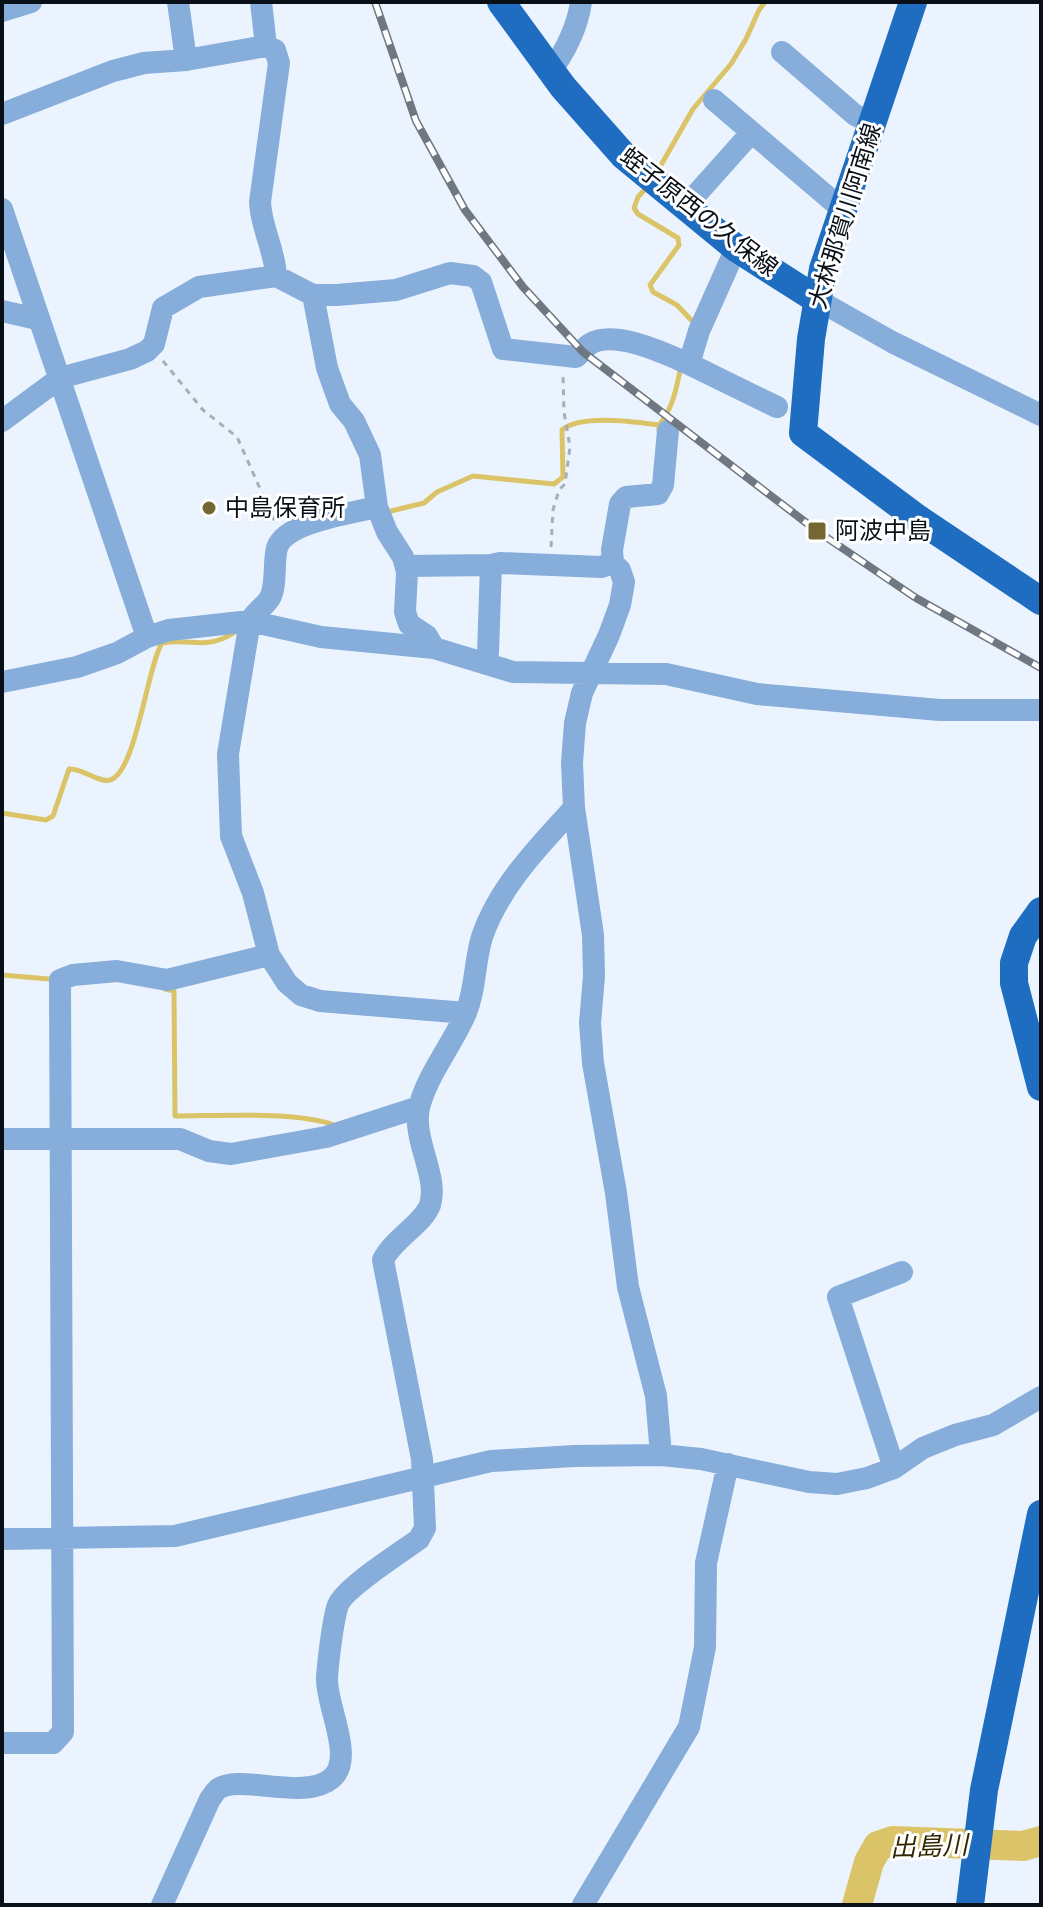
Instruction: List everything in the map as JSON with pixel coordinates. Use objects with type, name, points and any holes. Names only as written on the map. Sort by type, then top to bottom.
[{"type":"main road","name":"蛭子原西の久保線","points":[[501,2],[551,70],[624,156],[736,248],[816,299]]},
{"type":"main road","name":"大林那賀川阿南線","points":[[913,2],[816,299],[803,433],[917,518],[1041,601]]},
{"type":"main road","points":[[1041,911],[1023,936],[1014,963],[1014,983],[1041,1087]]},
{"type":"main road","points":[[970,1905],[987,1775],[1041,1514]]},
{"type":"street","points":[[2,11],[31,2]]},
{"type":"street","points":[[178,2],[186,60]]},
{"type":"street","points":[[261,2],[266,46]]},
{"type":"street","points":[[551,70],[560,59],[581,2]]},
{"type":"street","points":[[2,114],[113,71],[144,63],[186,60],[266,46],[275,50],[279,63],[260,202],[261,216],[275,257],[276,276]]},
{"type":"street","points":[[782,52],[855,115],[872,123]]},
{"type":"street","points":[[714,100],[843,210]]},
{"type":"street","points":[[685,207],[751,133]]},
{"type":"street","points":[[2,209],[147,637]]},
{"type":"street","points":[[685,362],[736,248]]},
{"type":"street","points":[[2,421],[60,378],[130,359],[147,351],[154,344],[163,308],[173,300],[199,287],[276,276],[313,295],[396,290],[450,273],[473,276],[481,282],[486,293],[503,349],[576,357],[591,344],[607,339],[634,343],[685,362],[777,407]]},
{"type":"street","points":[[313,295],[327,368],[340,404],[354,421],[370,455],[377,507],[406,566],[405,612],[409,624],[427,636],[434,648]]},
{"type":"street","points":[[816,299],[892,342],[1041,415]]},
{"type":"street","points":[[2,311],[37,319]]},
{"type":"street","points":[[608,565],[620,504],[626,497],[658,494],[663,485],[668,431]]},
{"type":"street","points":[[377,507],[323,519],[284,535],[277,547],[271,597],[250,621],[228,754],[231,836],[253,893],[269,955],[287,983],[301,995],[320,1001],[462,1012]]},
{"type":"street","points":[[406,566],[500,563],[608,565],[620,570],[624,582],[620,605],[609,635],[582,693],[575,723],[572,763],[574,808],[593,935],[590,1023],[593,1063],[616,1193],[628,1287],[656,1396],[661,1455]]},
{"type":"street","points":[[484,663],[488,653],[491,565]]},
{"type":"street","points":[[2,682],[77,667],[169,630],[250,621],[321,637],[434,648],[513,672],[666,674],[757,694],[940,710],[1041,710]]},
{"type":"street","points":[[162,1905],[210,1799],[218,1789],[231,1784],[315,1787],[332,1778],[341,1764],[342,1752],[328,1695],[327,1677],[338,1603],[350,1590],[419,1539],[425,1528],[422,1459],[383,1260],[389,1248],[429,1208],[432,1192],[420,1142],[419,1107],[473,991],[481,939],[493,911],[533,852],[574,808]]},
{"type":"street","points":[[2,1743],[53,1743],[63,1732],[60,980],[73,975],[117,971],[167,980],[269,955]]},
{"type":"street","points":[[2,1139],[180,1139],[209,1151],[231,1154],[326,1137],[419,1107]]},
{"type":"street","points":[[894,1468],[838,1297],[885,1276],[902,1272]]},
{"type":"street","points":[[2,1539],[175,1536],[491,1461],[661,1455],[728,1464],[809,1482],[837,1484],[894,1468],[923,1448],[993,1425],[1041,1397]]},
{"type":"street","points":[[583,1905],[689,1727],[706,1638],[706,1563],[728,1464]]},
{"type":"path","points":[[154,344],[159,356],[203,410],[237,437],[267,508],[284,535]]},
{"type":"path","points":[[551,565],[553,510],[566,478],[570,447],[563,355]]},
{"type":"waterway","points":[[657,172],[693,109],[731,64],[765,2]]},
{"type":"waterway","points":[[647,187],[634,208],[638,214],[678,238],[679,245],[650,285],[653,292],[677,305],[694,323],[693,326]]},
{"type":"waterway","points":[[659,431],[659,425],[674,397],[681,366]]},
{"type":"waterway","points":[[387,512],[424,503],[437,492],[473,476],[554,484],[563,477],[562,430],[571,425],[609,420],[659,425]]},
{"type":"waterway","points":[[2,813],[46,820],[53,816],[69,769],[110,780],[119,773],[127,759],[162,643],[207,643],[235,632]]},
{"type":"waterway","points":[[2,975],[49,979]]},
{"type":"waterway","points":[[165,989],[174,991],[175,1116],[278,1116],[334,1125]]},
{"type":"waterway","name":"出島川","points":[[857,1905],[869,1862],[878,1846],[893,1841],[1023,1846],[1041,1841]]},
{"type":"railway","points":[[375,2],[416,121],[465,210],[523,287],[583,352],[817,531],[916,598],[1041,668]]},
{"type":"place","name":"中島保育所","points":[[209,508]]},
{"type":"place","name":"阿波中島","points":[[817,531]]}]
